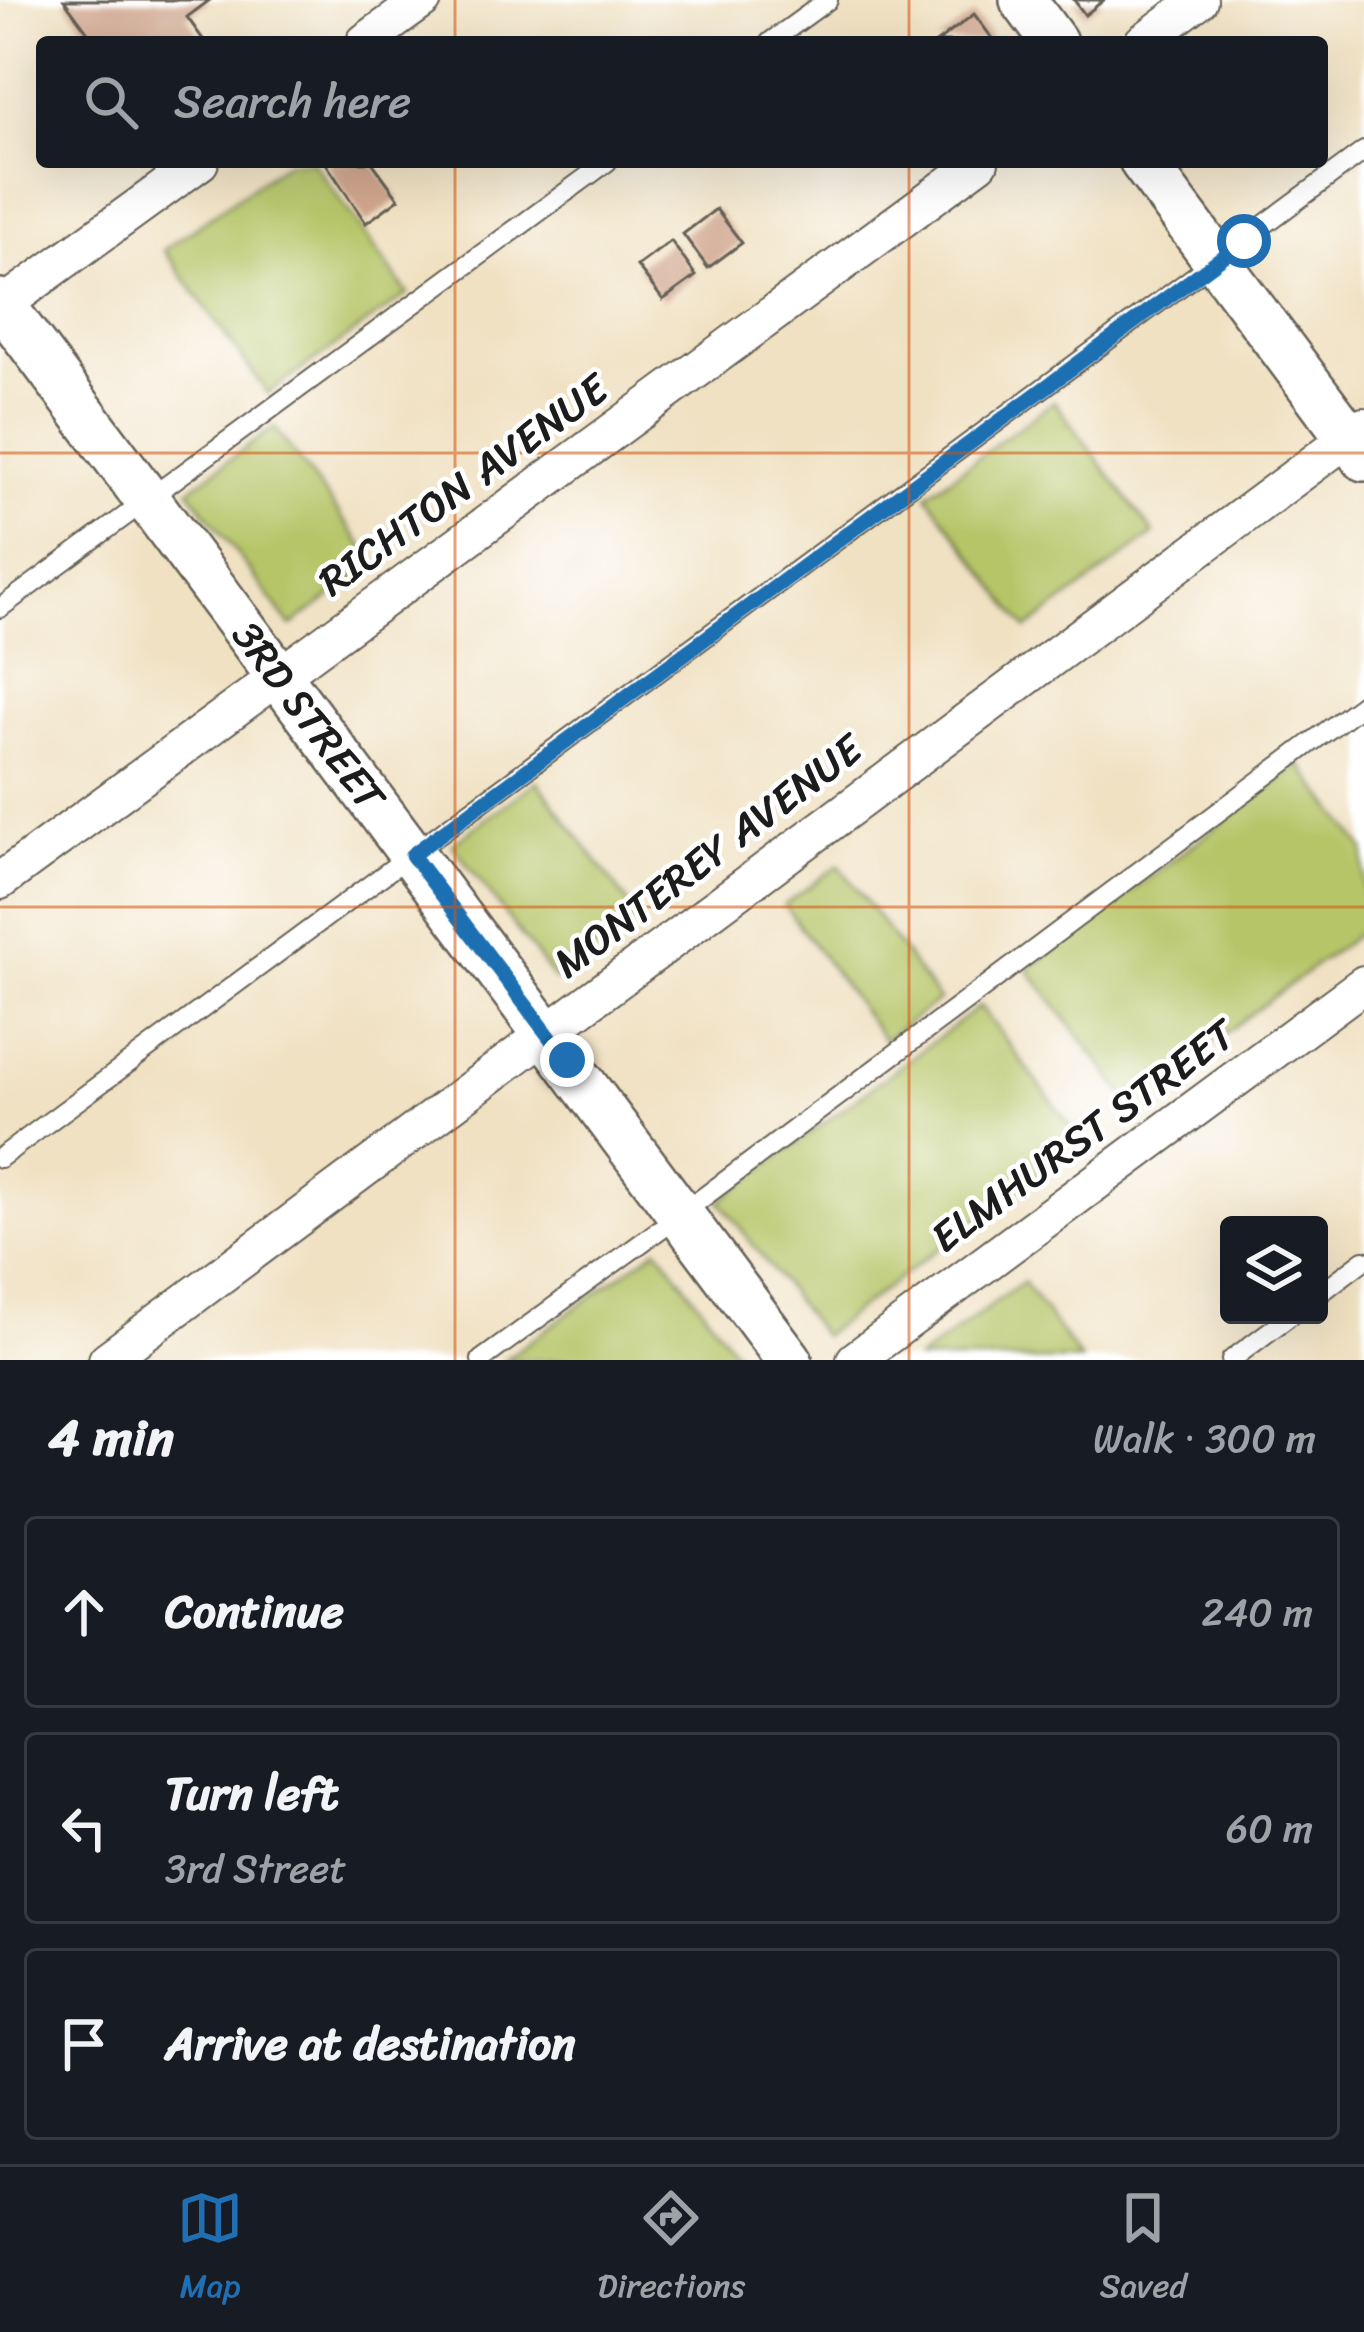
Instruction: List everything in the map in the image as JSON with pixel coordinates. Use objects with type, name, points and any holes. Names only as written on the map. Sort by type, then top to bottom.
[{"type":"street","points":[[373,36],[423,0]]},
{"type":"street","points":[[1023,0],[1050,36]]},
{"type":"street","points":[[1150,36],[1198,0]]},
{"type":"street","points":[[1,305],[192,168]]},
{"type":"street","name":"RICHTON AVENUE","points":[[0,881],[972,168]]},
{"type":"street","points":[[1147,168],[1359,440]]},
{"type":"street","name":"3RD STREET","points":[[1,305],[789,1360]]},
{"type":"street","name":"MONTEREY AVENUE","points":[[107,1360],[546,1032],[1359,440]]},
{"type":"street","name":"ELMHURST STREET","points":[[855,1360],[1364,984]]},
{"type":"lane","points":[[778,36],[828,0]]},
{"type":"lane","points":[[0,1158],[1364,151]]},
{"type":"lane","points":[[0,608],[599,168]]},
{"type":"lane","points":[[481,1360],[1364,703]]},
{"type":"lane","points":[[1328,1287],[1364,1261]]},
{"type":"lane","points":[[1231,1360],[1279,1324]]},
{"type":"green space","points":[[279,168],[317,168],[408,294],[268,394],[164,250]]},
{"type":"green space","points":[[1054,401],[1154,534],[1027,629],[927,495]]},
{"type":"green space","points":[[274,427],[376,563],[291,626],[189,490]]},
{"type":"green space","points":[[1300,764],[1364,849],[1364,929],[1131,1104],[1028,969]]},
{"type":"green space","points":[[537,781],[639,918],[555,980],[452,844]]},
{"type":"green space","points":[[839,865],[939,1000],[884,1040],[784,905]]},
{"type":"green space","points":[[980,1006],[1082,1141],[822,1336],[720,1201]]},
{"type":"green space","points":[[658,1248],[741,1360],[504,1360]]},
{"type":"green space","points":[[1023,1282],[1081,1360],[917,1360]]},
{"type":"building","points":[[64,0],[210,0],[187,17],[201,36],[91,36]]},
{"type":"building","points":[[1074,0],[1104,0],[1085,15]]},
{"type":"building","points":[[974,14],[990,36],[945,36]]},
{"type":"building","points":[[329,168],[376,168],[399,199],[366,223]]},
{"type":"building","points":[[716,209],[742,243],[708,268],[683,234]]},
{"type":"building","points":[[671,241],[696,276],[663,300],[637,266]]},
{"type":"route","points":[[567,1060],[412,855],[1244,241]]}]
